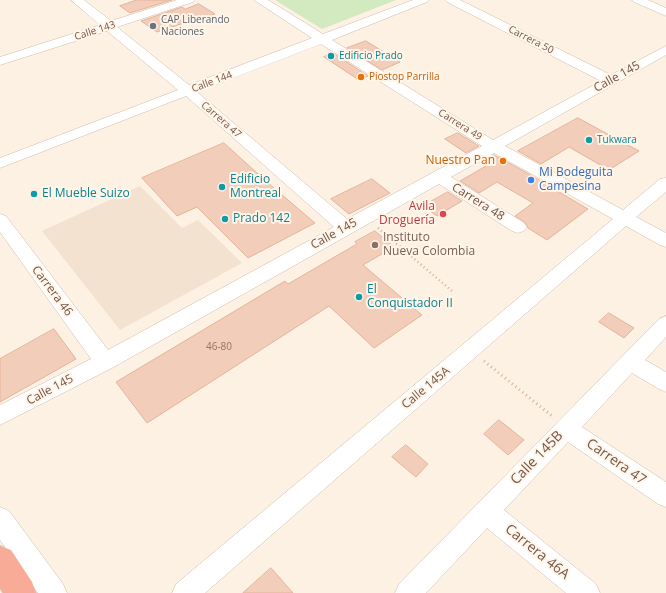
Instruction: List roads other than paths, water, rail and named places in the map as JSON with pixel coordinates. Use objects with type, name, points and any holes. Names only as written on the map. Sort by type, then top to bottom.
[{"type":"highway","points":[[0,561],[21,593]]},
{"type":"street","name":"Carrera 47","points":[[77,0],[188,91],[345,227]]},
{"type":"street","name":"Calle 143","points":[[0,61],[189,0]]},
{"type":"street","name":"Carrera 49","points":[[260,0],[493,146],[666,241]]},
{"type":"street","name":"Calle 144","points":[[0,164],[423,0]]},
{"type":"street","name":"Carrera 50","points":[[451,0],[610,80]]},
{"type":"street","points":[[638,0],[666,12]]},
{"type":"street","name":"Calle 145","points":[[0,416],[105,362],[345,227],[666,50]]},
{"type":"street","name":"Carrera 48","points":[[438,176],[518,227]]},
{"type":"street","name":"Calle 145A","points":[[185,593],[666,182]]},
{"type":"street","name":"Carrera 46","points":[[0,220],[105,362]]},
{"type":"street","name":"Calle 145B","points":[[408,593],[666,324]]},
{"type":"street","points":[[630,361],[666,383]]},
{"type":"street","name":"Carrera 47","points":[[566,428],[666,496]]},
{"type":"street","name":"Carrera 46A","points":[[486,511],[587,593]]},
{"type":"street","points":[[0,519],[54,593]]},
{"type":"place","name":"CAP Liberando Naciones","points":[[153,26]]},
{"type":"place","name":"Edificio Prado","points":[[331,56]]},
{"type":"place","name":"Piostop Parrilla","points":[[361,77]]},
{"type":"place","name":"Tukwara","points":[[589,140]]},
{"type":"place","name":"Nuestro Pan","points":[[503,161]]},
{"type":"place","name":"Mi Bodeguita Campesina","points":[[531,180]]},
{"type":"place","name":"Edificio Montreal","points":[[222,187]]},
{"type":"place","name":"El Mueble Suizo","points":[[34,194]]},
{"type":"place","name":"Avila Droguería","points":[[443,214]]},
{"type":"place","name":"Prado 142","points":[[225,219]]},
{"type":"place","name":"Instituto Nueva Colombia","points":[[375,245]]},
{"type":"place","name":"El Conquistador II","points":[[359,297]]}]
